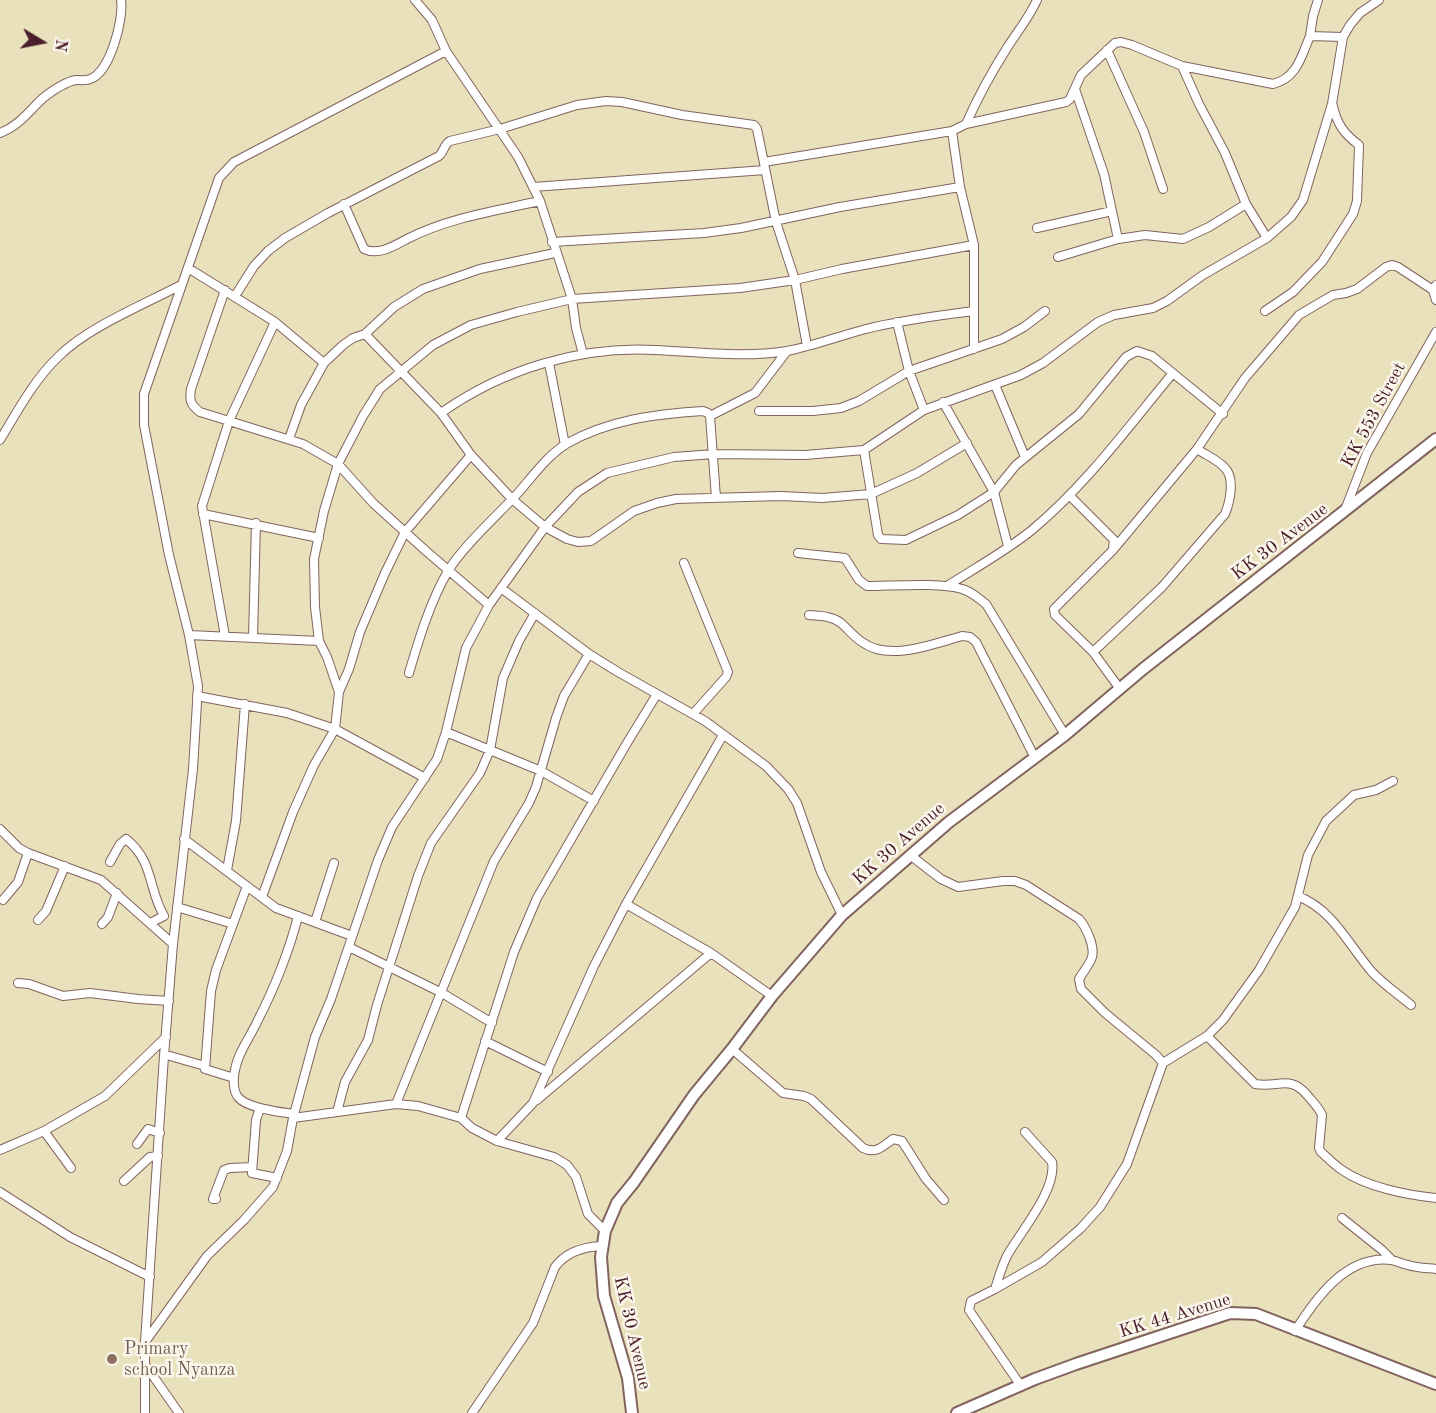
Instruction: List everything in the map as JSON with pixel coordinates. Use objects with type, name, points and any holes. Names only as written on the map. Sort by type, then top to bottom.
[{"type":"main road","name":"KK 30 Avenue","points":[[632,1413],[628,1378],[604,1296],[601,1277],[601,1246],[605,1231],[617,1203],[694,1095],[772,996],[842,915],[949,822],[1065,735],[1310,537],[1343,514],[1436,440]]},
{"type":"main road","name":"KK 44 Avenue","points":[[957,1413],[1076,1364],[1230,1313],[1256,1314],[1436,1384]]},
{"type":"street","points":[[0,133],[17,124],[44,98],[66,83],[90,79],[99,72],[109,58],[118,30],[121,0]]},
{"type":"street","points":[[415,0],[432,20],[446,51],[518,157],[540,201],[555,253],[572,299],[583,354]]},
{"type":"street","points":[[966,124],[981,91],[1007,47],[1030,15],[1037,0]]},
{"type":"street","points":[[533,187],[765,166],[952,131],[966,124],[1066,102],[1071,99],[1081,75],[1115,43],[1121,42],[1149,50],[1182,66],[1273,84],[1285,81],[1295,70],[1310,36],[1318,0]]},
{"type":"street","points":[[145,1342],[207,1256],[244,1220],[273,1187],[287,1151],[315,1037],[331,999],[378,860],[392,827],[437,759],[446,732],[466,648],[489,605],[545,527],[578,492],[607,473],[674,457],[714,454],[805,455],[864,450],[924,410],[1021,375],[1043,363],[1098,322],[1114,315],[1153,308],[1167,302],[1203,275],[1267,238],[1291,217],[1303,200],[1332,104],[1343,37],[1360,13],[1379,0]]},
{"type":"street","points":[[1310,36],[1343,37]]},
{"type":"street","points":[[1107,50],[1144,132],[1163,189]]},
{"type":"street","points":[[145,1413],[145,1342],[166,1037],[173,944],[193,769],[197,676],[169,555],[144,425],[144,393],[211,195],[219,178],[234,162],[446,51]]},
{"type":"street","points":[[1182,66],[1199,105],[1225,153],[1246,204],[1267,238]]},
{"type":"street","points":[[1075,89],[1104,174],[1118,239]]},
{"type":"street","points":[[235,296],[254,266],[268,251],[344,204],[439,156],[446,143],[577,105],[606,101],[622,102],[682,115],[754,125],[757,129],[776,222],[795,280],[807,346]]},
{"type":"street","points":[[1265,310],[1293,292],[1322,262],[1353,214],[1357,201],[1359,146],[1336,122],[1332,104]]},
{"type":"street","points":[[952,131],[960,187],[974,245],[974,349]]},
{"type":"street","points":[[552,242],[704,233],[776,222],[840,207],[960,187]]},
{"type":"street","points":[[344,204],[364,249],[373,252],[464,217],[540,201]]},
{"type":"street","points":[[1058,256],[1118,239],[1145,235],[1183,239],[1246,204]]},
{"type":"street","points":[[1037,228],[1112,211]]},
{"type":"street","points":[[339,692],[319,641],[315,608],[314,559],[324,511],[338,464],[380,389],[433,345],[471,325],[572,299],[740,288],[795,280],[842,268],[974,245]]},
{"type":"street","points":[[289,439],[301,405],[324,363],[342,345],[365,334],[394,307],[423,289],[480,269],[555,253]]},
{"type":"street","points":[[1120,689],[1093,652],[1055,615],[1054,609],[1113,550],[1197,449],[1223,414],[1245,378],[1299,315],[1333,295],[1357,289],[1392,265],[1435,288],[1436,300]]},
{"type":"street","points":[[188,268],[275,322],[324,363]]},
{"type":"street","points":[[0,440],[32,388],[58,357],[93,332],[182,285]]},
{"type":"street","points":[[225,290],[191,389],[189,399],[193,407],[200,412],[289,439],[318,451],[338,464],[373,503],[489,605]]},
{"type":"street","points":[[441,413],[489,383],[527,368],[583,354],[631,350],[711,355],[786,351],[897,322],[973,311]]},
{"type":"street","points":[[759,411],[813,411],[841,408],[859,401],[909,371],[1002,339],[1024,327],[1045,311]]},
{"type":"street","points":[[225,636],[202,506],[229,421],[275,322]]},
{"type":"street","points":[[897,322],[909,371],[924,410]]},
{"type":"street","name":"KK 553 Street","points":[[1343,514],[1367,453],[1436,332]]},
{"type":"street","points":[[365,334],[441,413],[471,455],[512,499],[545,527],[567,539],[578,542],[591,541],[634,510],[657,502],[676,499],[781,496],[822,498],[872,494],[917,473],[967,443]]},
{"type":"street","points":[[710,416],[755,393],[786,351]]},
{"type":"street","points":[[864,450],[878,535],[881,539],[906,540],[958,515],[994,492],[1025,457],[1079,414],[1126,357],[1137,351],[1152,356],[1223,414]]},
{"type":"street","points":[[549,363],[565,445]]},
{"type":"street","points":[[947,586],[1030,531],[1070,496],[1173,373]]},
{"type":"street","points":[[995,385],[1025,457]]},
{"type":"street","points":[[944,402],[994,492],[1008,546]]},
{"type":"street","points":[[409,673],[424,624],[449,570],[480,533],[547,461],[565,445],[593,431],[631,419],[661,414],[702,411],[708,413],[714,454],[716,498]]},
{"type":"street","points":[[1093,652],[1162,586],[1225,514],[1229,503],[1230,473],[1224,466],[1197,449]]},
{"type":"street","points":[[262,897],[293,812],[314,765],[335,729],[339,692],[349,669],[360,632],[385,573],[405,532],[471,455]]},
{"type":"street","points":[[1070,496],[1113,540],[1113,550]]},
{"type":"street","points":[[203,514],[256,523],[319,538]]},
{"type":"street","points":[[253,638],[256,523]]},
{"type":"street","points":[[798,553],[845,558],[859,580],[867,585],[947,586],[963,589],[986,604],[1065,735]]},
{"type":"street","points":[[684,563],[728,672],[693,714]]},
{"type":"street","points":[[501,588],[589,654],[693,714],[756,757],[788,789],[801,813],[821,873],[842,915]]},
{"type":"street","points":[[337,1112],[345,1082],[368,1040],[376,1005],[431,843],[480,773],[490,750],[504,678],[519,641],[535,613]]},
{"type":"street","points":[[809,615],[830,618],[839,622],[863,643],[895,651],[908,651],[962,636],[970,637],[976,642],[1034,756]]},
{"type":"street","points":[[189,635],[319,641]]},
{"type":"street","points":[[396,1104],[494,861],[529,802],[564,696],[589,654]]},
{"type":"street","points":[[461,1118],[514,952],[537,898],[657,694]]},
{"type":"street","points":[[197,696],[287,713],[335,729],[425,778]]},
{"type":"street","points":[[227,870],[236,821],[245,704]]},
{"type":"street","points":[[446,732],[541,771],[594,801]]},
{"type":"street","points":[[533,1103],[594,966],[626,904],[723,735]]},
{"type":"street","points":[[1021,1386],[969,1310],[971,1301],[1042,1262],[1081,1228],[1100,1207],[1127,1164],[1162,1063],[1207,1036],[1223,1020],[1259,970],[1295,906],[1308,855],[1326,821],[1354,795],[1376,790],[1393,781]]},
{"type":"street","points":[[0,829],[19,848],[28,853],[101,880],[173,944]]},
{"type":"street","points":[[110,862],[120,844],[126,839],[136,847],[153,881],[156,897],[164,916],[150,923]]},
{"type":"street","points":[[184,839],[276,908],[352,936]]},
{"type":"street","points":[[3,900],[18,882],[28,853]]},
{"type":"street","points":[[910,855],[940,879],[958,887],[1003,880],[1026,885],[1079,919],[1084,925],[1092,950],[1092,958],[1079,979],[1081,989],[1162,1063]]},
{"type":"street","points":[[315,922],[334,862]]},
{"type":"street","points":[[38,920],[46,911],[65,866]]},
{"type":"street","points":[[234,1078],[205,1070],[205,1066],[211,992],[216,970],[247,886]]},
{"type":"street","points":[[102,924],[108,917],[117,893]]},
{"type":"street","points":[[1298,896],[1311,901],[1326,914],[1375,975],[1411,1005]]},
{"type":"street","points":[[626,904],[711,953],[772,996]]},
{"type":"street","points":[[177,907],[233,924]]},
{"type":"street","points":[[298,916],[292,940],[234,1070],[235,1092],[239,1099],[260,1108],[294,1116],[396,1104],[418,1106],[461,1118],[472,1128],[497,1141],[554,1157],[567,1165],[576,1177],[588,1214],[605,1231]]},
{"type":"street","points":[[349,947],[442,993],[492,1023]]},
{"type":"street","points":[[497,1141],[533,1103],[711,953]]},
{"type":"street","points":[[18,983],[29,984],[63,996],[90,993],[169,1001]]},
{"type":"street","points":[[1207,1036],[1255,1084],[1288,1082],[1300,1086],[1322,1115],[1319,1148],[1342,1171],[1392,1190],[1436,1198]]},
{"type":"street","points":[[0,1150],[44,1131],[105,1096],[166,1037]]},
{"type":"street","points":[[485,1041],[548,1072]]},
{"type":"street","points":[[732,1049],[783,1093],[810,1099],[863,1148],[871,1151],[878,1150],[893,1139],[902,1141],[926,1179],[944,1200]]},
{"type":"street","points":[[170,1056],[205,1066]]},
{"type":"street","points":[[260,1108],[256,1120],[252,1173],[277,1178]]},
{"type":"street","points":[[137,1144],[148,1129],[160,1133]]},
{"type":"street","points":[[44,1131],[71,1168]]},
{"type":"street","points":[[995,1289],[1003,1265],[1039,1203],[1053,1170],[1052,1162],[1026,1132]]},
{"type":"street","points":[[124,1181],[150,1157],[158,1156]]},
{"type":"street","points":[[216,1200],[213,1199],[224,1170],[252,1167]]},
{"type":"street","points":[[0,1192],[70,1237],[150,1277]]},
{"type":"street","points":[[1342,1218],[1392,1260]]},
{"type":"street","points":[[472,1413],[533,1323],[555,1267],[560,1260],[586,1247],[601,1246]]},
{"type":"street","points":[[1295,1331],[1314,1301],[1329,1284],[1359,1266],[1392,1260],[1410,1266],[1436,1269]]},
{"type":"street","points":[[144,1363],[179,1413]]},
{"type":"place","name":"Primary school Nyanza","points":[[112,1359]]}]
